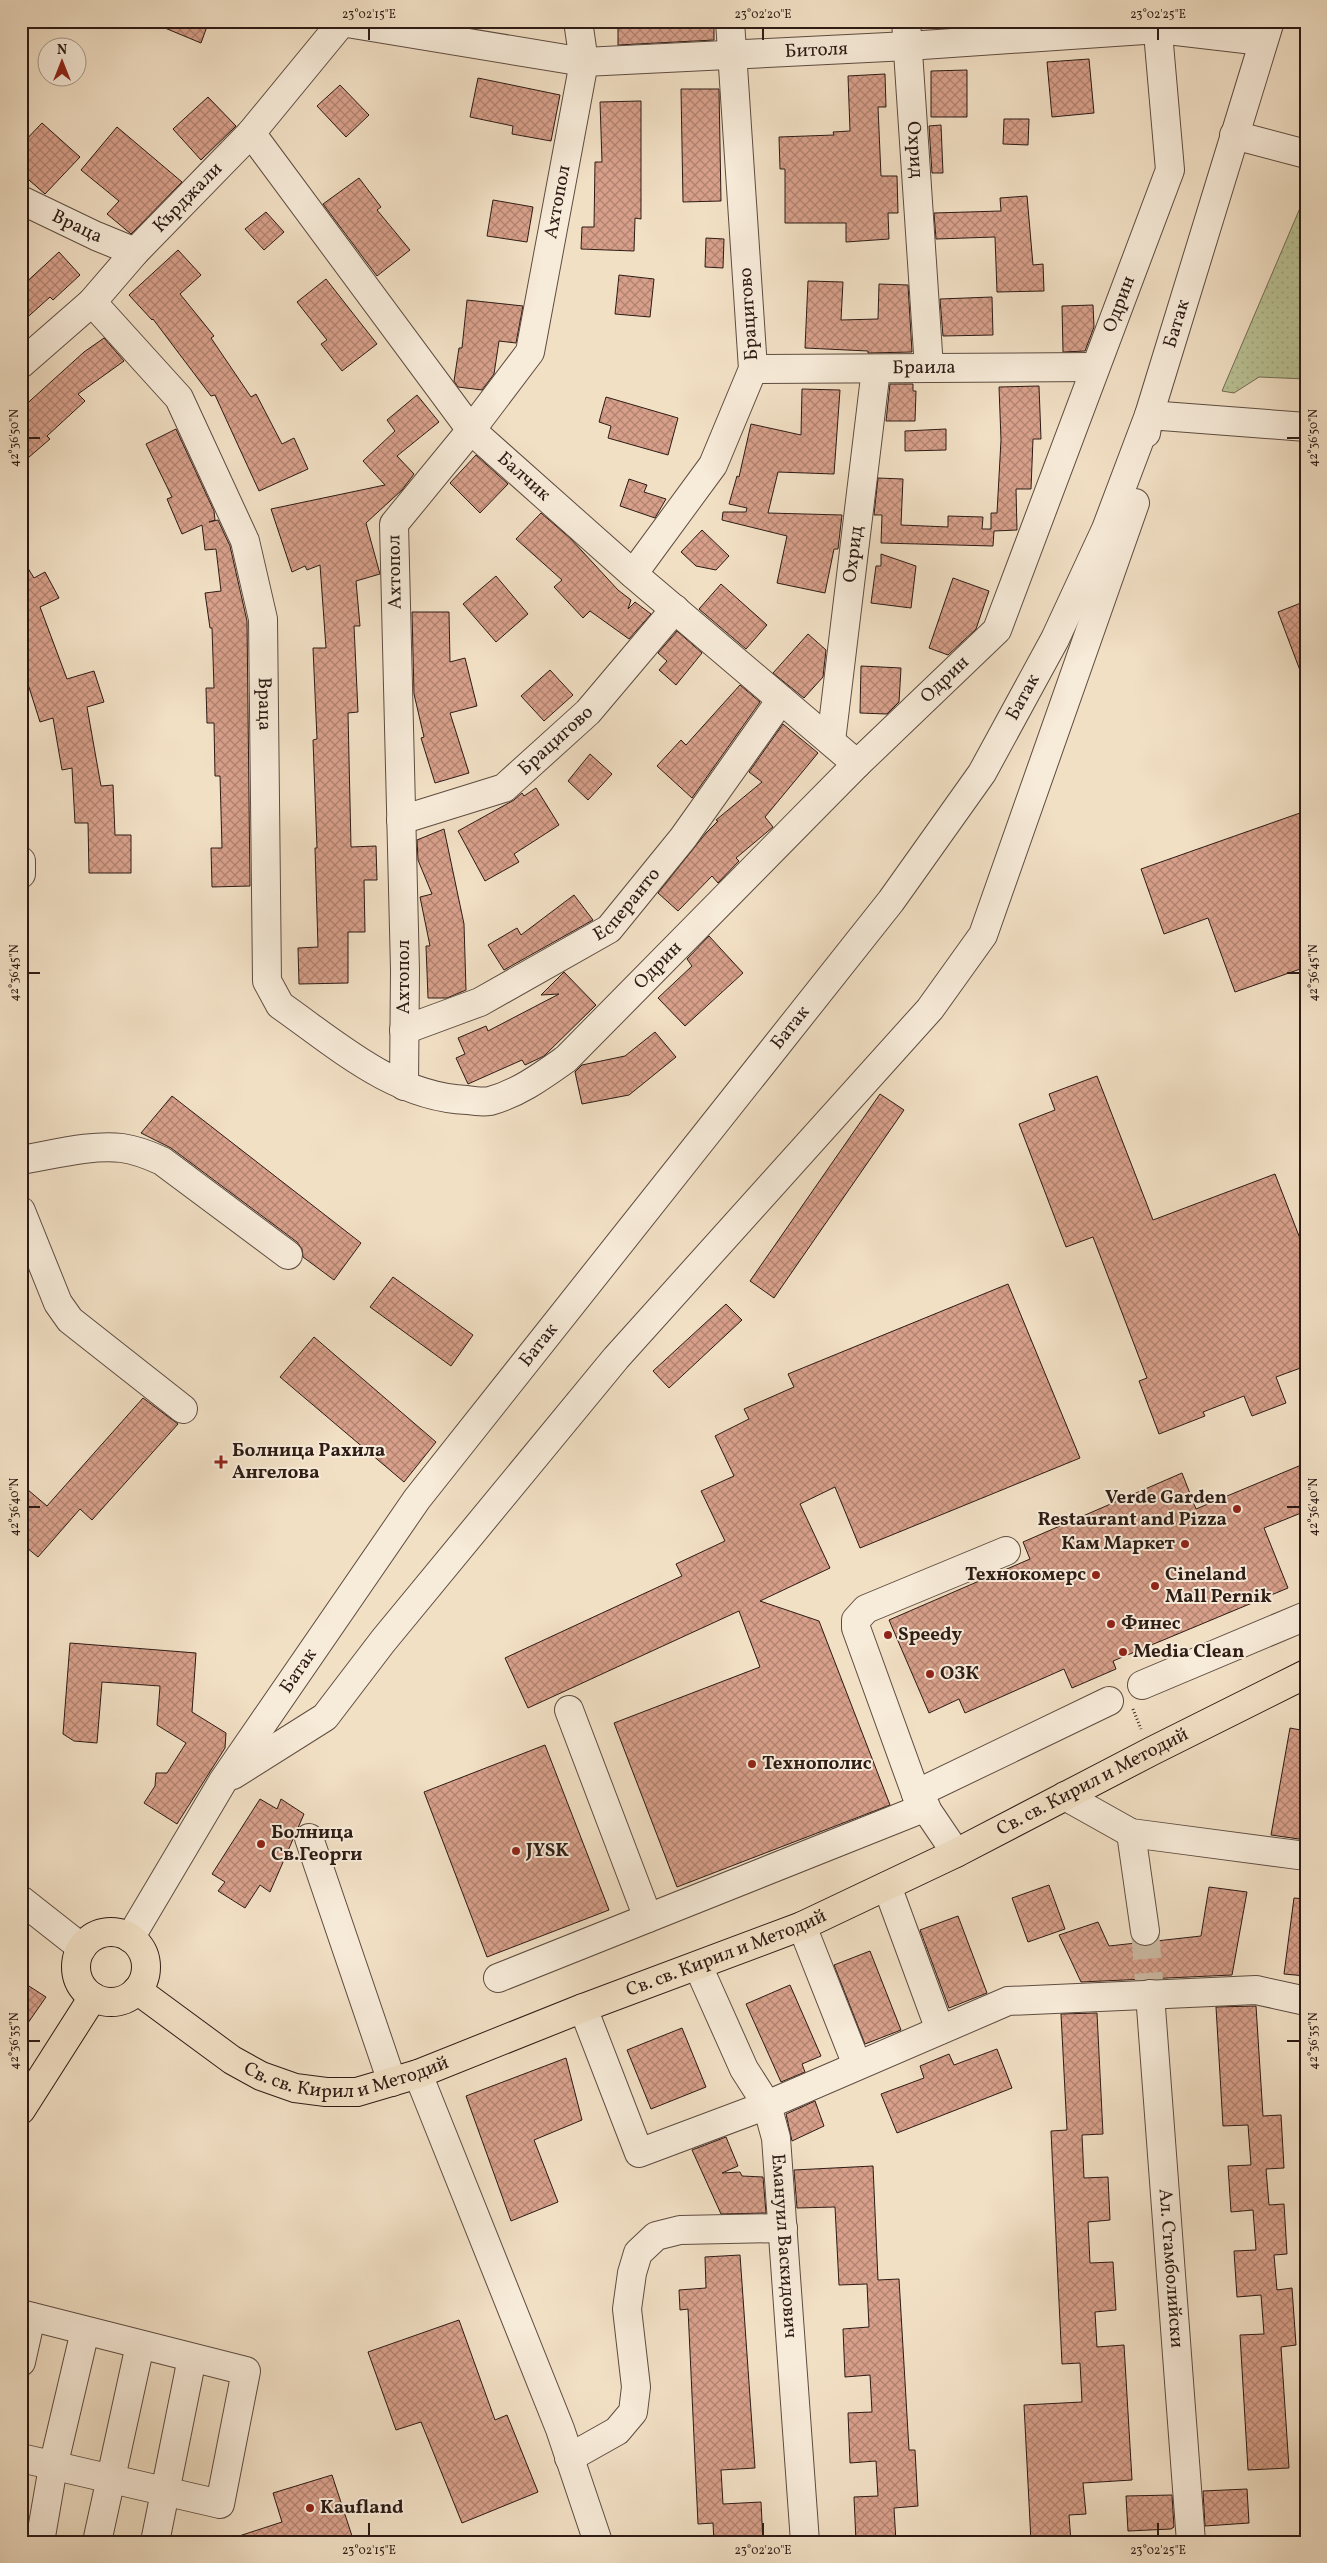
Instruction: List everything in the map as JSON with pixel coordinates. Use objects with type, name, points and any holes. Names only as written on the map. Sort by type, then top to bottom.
[{"type":"main road","name":"Св. св. Кирил и Методий","points":[[138,1990],[232,2060],[260,2076],[295,2088],[326,2092],[357,2092],[418,2074],[583,2008],[802,1926],[956,1853],[1152,1751],[1306,1674]]},
{"type":"main road","points":[[114,1932],[130,1938],[142,1950],[146,1961],[146,1973],[138,1990],[125,2000],[113,2002],[93,1997],[83,1988],[78,1978],[76,1966],[82,1948],[92,1938],[102,1933],[114,1932]]},
{"type":"main road","points":[[21,2110],[93,1997]]},
{"type":"street","name":"Ахтопол","points":[[404,1086],[401,820],[394,524],[471,430],[530,352],[584,62],[578,21]]},
{"type":"street","name":"Брацигово","points":[[633,574],[713,465],[753,369],[730,21]]},
{"type":"street","name":"Битоля","points":[[340,22],[584,62],[732,56],[907,34],[1158,25],[1266,31]]},
{"type":"street","name":"Кърджали","points":[[21,364],[92,302],[135,252],[251,133],[340,22]]},
{"type":"street","name":"Одрин","points":[[404,1086],[435,1096],[488,1101],[530,1085],[566,1059],[857,764],[996,630],[1170,170],[1158,25]]},
{"type":"street","name":"Батак","points":[[130,1938],[223,1781],[416,1499],[891,901],[982,773],[1055,640],[1106,530],[1149,415],[1266,31]]},
{"type":"street","name":"Охрид","points":[[907,34],[929,368]]},
{"type":"street","name":"Балчик","points":[[251,133],[471,430],[633,574],[857,764]]},
{"type":"street","points":[[1234,135],[1306,154]]},
{"type":"street","name":"Враца","points":[[21,200],[96,236],[135,252]]},
{"type":"street","name":"Враца","points":[[92,302],[179,398],[245,541],[263,619],[267,981],[280,1005],[366,1066],[404,1086]]},
{"type":"street","name":"Браила","points":[[753,369],[1094,367]]},
{"type":"street","name":"Охрид","points":[[831,741],[876,369]]},
{"type":"street","points":[[223,1781],[325,1717],[383,1641],[616,1358],[930,1009],[984,935],[1136,500],[1149,415],[1306,428]]},
{"type":"street","name":"Брацигово","points":[[401,820],[504,788],[588,712],[675,609]]},
{"type":"street","name":"Есперанто","points":[[404,1030],[480,1002],[609,929],[683,838],[781,700]]},
{"type":"street","points":[[21,861],[21,874]]},
{"type":"street","points":[[21,1160],[104,1147],[142,1152],[162,1161],[288,1255]]},
{"type":"street","points":[[21,1211],[58,1303],[70,1320],[183,1409]]},
{"type":"street","points":[[956,1853],[921,1800],[859,1637],[856,1620],[866,1609],[1006,1551]]},
{"type":"street","points":[[498,1978],[648,1918],[921,1800],[1128,1698],[1306,1616]]},
{"type":"street","points":[[569,1710],[648,1918]]},
{"type":"street","points":[[1065,1796],[1131,1833],[1306,1856]]},
{"type":"street","points":[[1131,1833],[1145,1931]]},
{"type":"street","points":[[309,1838],[392,2082]]},
{"type":"street","points":[[887,1886],[940,2030]]},
{"type":"street","points":[[21,1900],[82,1948]]},
{"type":"street","points":[[802,1926],[857,2065]]},
{"type":"street","name":"Емануил Васкидович","points":[[698,1966],[744,2069],[767,2105],[776,2138],[805,2542]]},
{"type":"street","points":[[583,2008],[639,2153],[767,2105],[1008,2001],[1256,1990],[1306,2001]]},
{"type":"street","name":"Ал. Стамболийски","points":[[1150,1994],[1191,2542]]},
{"type":"street","points":[[418,2074],[569,2458],[598,2542]]},
{"type":"street","points":[[569,2458],[617,2431],[633,2412],[636,2387],[627,2309],[632,2273],[638,2253],[656,2236],[680,2230],[783,2228]]},
{"type":"street","points":[[21,2458],[53,2467],[220,2504],[246,2371],[26,2316],[23,2349]]},
{"type":"street","points":[[40,2542],[53,2467],[85,2331]]},
{"type":"street","points":[[98,2542],[140,2346]]},
{"type":"street","points":[[154,2542],[192,2358]]},
{"type":"path","points":[[1128,1698],[1152,1751]]},
{"type":"green space","points":[[1306,194],[1306,379],[1259,377],[1234,393],[1222,391]]},
{"type":"building","points":[[148,21],[209,21],[201,43]]},
{"type":"building","points":[[618,21],[714,21],[714,40],[618,45]]},
{"type":"building","points":[[1089,59],[1094,113],[1052,117],[1047,62]]},
{"type":"building","points":[[967,70],[967,117],[931,117],[931,71]]},
{"type":"building","points":[[885,74],[886,107],[878,107],[881,176],[897,176],[898,213],[888,213],[889,239],[846,242],[846,223],[785,223],[785,169],[780,169],[779,137],[834,135],[833,132],[850,131],[848,76]]},
{"type":"building","points":[[478,78],[560,95],[551,141],[512,134],[513,126],[470,117]]},
{"type":"building","points":[[340,85],[369,115],[346,137],[317,106]]},
{"type":"building","points":[[681,89],[719,89],[721,201],[683,202]]},
{"type":"building","points":[[208,97],[236,126],[201,160],[173,129]]},
{"type":"building","points":[[641,101],[641,219],[635,218],[634,251],[581,249],[582,227],[594,227],[595,162],[602,162],[600,102]]},
{"type":"building","points":[[1004,119],[1029,119],[1028,145],[1003,144]]},
{"type":"building","points":[[42,123],[80,157],[45,194],[21,173],[21,145]]},
{"type":"building","points":[[941,125],[943,173],[932,173],[929,126]]},
{"type":"building","points":[[117,127],[182,182],[131,234],[107,214],[119,201],[81,170]]},
{"type":"building","points":[[359,178],[381,207],[377,210],[410,250],[377,276],[323,204]]},
{"type":"building","points":[[1027,196],[1033,265],[1043,264],[1044,291],[997,292],[995,237],[936,239],[934,213],[1001,211],[1000,198]]},
{"type":"building","points":[[493,200],[533,207],[527,242],[487,236]]},
{"type":"building","points":[[266,212],[284,232],[264,250],[245,229]]},
{"type":"building","points":[[706,238],[724,239],[723,268],[705,267]]},
{"type":"building","points":[[178,250],[201,275],[180,294],[214,336],[211,338],[251,397],[256,394],[282,444],[294,438],[308,469],[259,491],[215,395],[211,396],[153,319],[129,295]]},
{"type":"building","points":[[59,252],[80,275],[53,300],[50,297],[21,323],[21,287]]},
{"type":"building","points":[[619,275],[654,279],[650,317],[615,314]]},
{"type":"building","points":[[326,279],[377,344],[342,371],[321,344],[327,340],[297,302]]},
{"type":"building","points":[[808,281],[843,282],[841,320],[878,319],[879,284],[908,285],[912,352],[868,353],[868,351],[805,348]]},
{"type":"building","points":[[992,297],[993,335],[943,336],[940,299]]},
{"type":"building","points":[[467,300],[523,306],[516,343],[499,341],[494,374],[482,390],[458,387],[454,381],[459,348],[462,348]]},
{"type":"building","points":[[1093,305],[1094,327],[1085,351],[1063,352],[1062,306]]},
{"type":"building","points":[[104,338],[124,361],[78,394],[85,401],[47,436],[50,439],[21,464],[21,409],[84,352]]},
{"type":"building","points":[[890,384],[913,384],[913,391],[916,391],[915,421],[886,421]]},
{"type":"building","points":[[1039,386],[1041,439],[1033,439],[1031,489],[1016,489],[1017,530],[994,531],[993,546],[881,543],[882,515],[874,515],[878,478],[903,479],[901,525],[948,527],[948,516],[983,517],[982,529],[991,529],[991,513],[997,513],[1001,440],[999,387]]},
{"type":"building","points":[[802,389],[840,390],[834,474],[778,472],[768,513],[842,515],[838,549],[834,549],[825,593],[777,583],[787,536],[722,520],[723,512],[746,512],[747,508],[729,504],[737,476],[739,477],[751,424],[801,435]]},
{"type":"building","points":[[417,395],[439,422],[397,456],[414,474],[402,490],[366,523],[380,574],[356,581],[360,626],[354,626],[358,712],[348,713],[351,847],[376,846],[377,880],[364,880],[365,932],[348,932],[348,983],[299,984],[298,948],[318,947],[313,740],[317,739],[313,648],[326,648],[320,565],[307,570],[305,566],[292,572],[271,509],[385,485],[363,461],[395,431],[387,420]]},
{"type":"building","points":[[606,397],[678,418],[668,455],[608,438],[611,426],[599,422]]},
{"type":"building","points":[[176,429],[214,511],[215,520],[209,522],[218,520],[230,546],[247,621],[250,886],[212,887],[211,848],[222,848],[220,776],[215,776],[214,723],[207,723],[206,688],[214,688],[212,628],[210,628],[205,593],[221,591],[216,549],[205,550],[202,525],[182,534],[167,499],[172,497],[146,444]]},
{"type":"building","points":[[946,429],[946,450],[905,451],[905,431]]},
{"type":"building","points":[[476,455],[508,484],[480,513],[450,483]]},
{"type":"building","points":[[629,479],[647,485],[644,492],[666,499],[655,518],[620,506]]},
{"type":"building","points":[[541,513],[570,538],[618,590],[631,600],[628,609],[635,602],[651,614],[629,639],[590,611],[583,618],[554,587],[562,580],[516,539]]},
{"type":"building","points":[[702,530],[729,556],[716,570],[696,566],[681,552]]},
{"type":"building","points":[[881,554],[916,566],[911,608],[871,603],[876,566],[881,566]]},
{"type":"building","points":[[21,557],[34,578],[45,572],[59,598],[40,607],[67,679],[94,671],[104,702],[87,707],[101,786],[113,785],[115,835],[131,835],[131,873],[89,873],[88,823],[75,823],[72,768],[62,770],[53,718],[40,722],[21,662]]},
{"type":"building","points":[[496,576],[528,614],[496,642],[463,604]]},
{"type":"building","points":[[953,578],[989,591],[976,629],[948,655],[929,648]]},
{"type":"building","points":[[721,584],[767,625],[746,649],[699,609]]},
{"type":"building","points":[[1306,601],[1306,680],[1304,681],[1278,612]]},
{"type":"building","points":[[412,612],[449,612],[450,662],[465,658],[477,706],[450,713],[469,773],[435,783],[421,738],[424,737],[414,694]]},
{"type":"building","points":[[677,631],[702,653],[676,685],[659,670],[667,661],[658,653]]},
{"type":"building","points":[[808,634],[826,650],[823,677],[804,698],[773,673]]},
{"type":"building","points":[[861,666],[901,668],[899,702],[887,714],[860,713]]},
{"type":"building","points":[[550,670],[573,695],[544,721],[521,696]]},
{"type":"building","points":[[740,685],[760,702],[692,798],[657,766],[681,740],[686,745]]},
{"type":"building","points":[[783,724],[818,753],[765,817],[773,827],[736,858],[739,861],[718,883],[712,876],[678,911],[658,893],[706,833],[718,821],[716,820],[762,782],[749,772]]},
{"type":"building","points":[[590,754],[612,774],[588,800],[568,781]]},
{"type":"building","points":[[536,788],[559,825],[514,854],[519,862],[485,881],[458,831],[514,800],[522,793],[524,796]]},
{"type":"building","points":[[1300,813],[1306,828],[1306,967],[1235,992],[1208,918],[1164,934],[1141,869]]},
{"type":"building","points":[[444,829],[464,924],[466,990],[447,998],[428,998],[426,946],[430,946],[420,897],[432,894],[418,860],[417,840]]},
{"type":"building","points":[[574,895],[593,920],[504,970],[488,945],[517,928],[521,935]]},
{"type":"building","points":[[709,936],[743,973],[685,1026],[658,998],[692,966],[687,959]]},
{"type":"building","points":[[564,972],[596,1005],[544,1056],[525,1065],[522,1060],[468,1084],[456,1058],[465,1054],[458,1038],[486,1026],[488,1031],[559,994],[541,995]]},
{"type":"building","points":[[655,1032],[676,1057],[629,1095],[582,1104],[575,1072],[582,1065],[625,1056]]},
{"type":"building","points":[[1097,1076],[1153,1220],[1275,1174],[1306,1254],[1306,1366],[1276,1377],[1286,1403],[1252,1416],[1244,1396],[1203,1412],[1205,1416],[1159,1434],[1139,1381],[1147,1378],[1093,1237],[1066,1247],[1019,1124],[1055,1110],[1049,1094]]},
{"type":"building","points":[[880,1094],[904,1110],[774,1298],[750,1281]]},
{"type":"building","points":[[172,1096],[361,1243],[334,1280],[303,1257],[302,1249],[297,1242],[171,1148],[141,1133]]},
{"type":"building","points":[[393,1277],[473,1335],[451,1366],[370,1307]]},
{"type":"building","points":[[1008,1284],[1080,1458],[860,1548],[835,1487],[800,1504],[830,1568],[760,1601],[819,1621],[890,1805],[677,1887],[614,1723],[760,1667],[739,1611],[528,1708],[505,1658],[682,1576],[676,1564],[725,1541],[701,1491],[734,1476],[715,1436],[749,1419],[744,1409],[794,1387],[788,1374]]},
{"type":"building","points":[[726,1304],[742,1320],[669,1388],[653,1371]]},
{"type":"building","points":[[314,1337],[436,1442],[404,1482],[280,1377]]},
{"type":"building","points":[[143,1398],[178,1424],[92,1520],[80,1509],[38,1557],[21,1543],[21,1484],[47,1506]]},
{"type":"building","points":[[1306,1463],[1306,1511],[1264,1528],[1288,1588],[1113,1661],[1116,1669],[1072,1688],[1064,1669],[965,1713],[959,1699],[929,1713],[889,1620],[1030,1559],[1023,1542],[1182,1473],[1196,1509]]},
{"type":"building","points":[[70,1643],[196,1653],[192,1712],[226,1733],[225,1748],[177,1824],[144,1803],[155,1786],[156,1773],[167,1773],[186,1743],[157,1725],[160,1686],[102,1682],[97,1743],[74,1741],[63,1734]]},
{"type":"building","points":[[1290,1728],[1306,1731],[1306,1840],[1271,1835]]},
{"type":"building","name":"JYSK","points":[[545,1745],[609,1910],[487,1957],[424,1792]]},
{"type":"building","name":"Болница Св.Георги","points":[[260,1799],[277,1809],[281,1799],[304,1814],[270,1892],[260,1885],[245,1908],[218,1891],[225,1882],[212,1874]]},
{"type":"building","points":[[1049,1885],[1065,1929],[1028,1942],[1012,1898]]},
{"type":"building","points":[[1209,1887],[1247,1892],[1232,1975],[1081,1982],[1059,1935],[1098,1922],[1109,1946],[1136,1943],[1147,1946],[1156,1941],[1201,1936]]},
{"type":"building","points":[[1294,1898],[1306,1899],[1306,1976],[1284,1974]]},
{"type":"building","points":[[958,1916],[987,1993],[949,2008],[920,1930]]},
{"type":"building","points":[[870,1951],[901,2030],[865,2044],[834,1965]]},
{"type":"building","points":[[21,1981],[46,1997],[21,2033]]},
{"type":"building","points":[[790,1985],[821,2056],[802,2064],[805,2072],[781,2082],[746,2004]]},
{"type":"building","points":[[1256,2006],[1263,2116],[1281,2115],[1284,2168],[1266,2169],[1269,2205],[1284,2204],[1287,2254],[1274,2255],[1277,2290],[1292,2288],[1296,2345],[1281,2347],[1289,2468],[1248,2470],[1240,2335],[1264,2334],[1261,2295],[1237,2297],[1234,2251],[1256,2250],[1253,2210],[1231,2212],[1228,2166],[1251,2165],[1248,2125],[1223,2126],[1216,2007]]},
{"type":"building","points":[[1097,2013],[1103,2134],[1082,2135],[1084,2178],[1108,2177],[1110,2220],[1088,2222],[1090,2263],[1113,2262],[1116,2310],[1095,2312],[1097,2347],[1124,2345],[1132,2480],[1083,2483],[1086,2514],[1069,2515],[1071,2542],[1031,2542],[1024,2405],[1082,2402],[1080,2363],[1062,2364],[1051,2131],[1067,2130],[1061,2014]]},
{"type":"building","points":[[682,2028],[706,2087],[651,2109],[627,2050]]},
{"type":"building","points":[[997,2049],[1012,2088],[897,2133],[881,2094],[924,2078],[920,2066],[949,2054],[954,2065]]},
{"type":"building","points":[[566,2058],[582,2120],[534,2140],[558,2202],[511,2221],[466,2096]]},
{"type":"building","points":[[815,2101],[824,2126],[792,2141],[786,2114]]},
{"type":"building","points":[[726,2137],[738,2166],[722,2173],[740,2172],[742,2176],[763,2177],[766,2213],[721,2214],[692,2150]]},
{"type":"building","points":[[873,2166],[878,2280],[899,2279],[909,2450],[915,2450],[918,2506],[894,2508],[896,2542],[856,2542],[854,2497],[878,2496],[876,2461],[850,2463],[848,2413],[872,2412],[870,2375],[845,2377],[843,2329],[869,2327],[867,2284],[839,2285],[835,2207],[797,2208],[794,2170]]},
{"type":"building","points":[[740,2255],[755,2468],[721,2470],[723,2504],[761,2502],[763,2542],[714,2542],[713,2523],[698,2524],[688,2309],[680,2310],[679,2290],[706,2288],[705,2257]]},
{"type":"building","points":[[459,2320],[495,2420],[507,2415],[538,2492],[462,2523],[421,2422],[396,2430],[368,2352]]},
{"type":"building","name":"Kaufland","points":[[332,2475],[354,2542],[234,2542],[233,2538],[282,2522],[273,2493]]},
{"type":"building","points":[[1247,2489],[1249,2523],[1205,2526],[1203,2491]]},
{"type":"building","points":[[1172,2495],[1174,2527],[1171,2529],[1128,2531],[1126,2496]]},
{"type":"tunnel","points":[[1145,1931],[1150,1994]]},
{"type":"place","name":"Болница Рахила Ангелова","points":[[221,1462]]},
{"type":"place","name":"Verde Garden Restaurant and Pizza","points":[[1237,1509]]},
{"type":"place","name":"Кам Маркет","points":[[1185,1544]]},
{"type":"place","name":"Технокомерс","points":[[1096,1575]]},
{"type":"place","name":"Cineland Mall Pernik","points":[[1155,1586]]},
{"type":"place","name":"Финес","points":[[1111,1624]]},
{"type":"place","name":"Speedy","points":[[888,1635]]},
{"type":"place","name":"Media Clean","points":[[1123,1652]]},
{"type":"place","name":"ОЗК","points":[[930,1674]]},
{"type":"place","name":"Технополис","points":[[752,1764]]},
{"type":"place","name":"Болница Св.Георги","points":[[261,1844]]},
{"type":"place","name":"JYSK","points":[[516,1851]]},
{"type":"place","name":"Kaufland","points":[[310,2508]]}]
